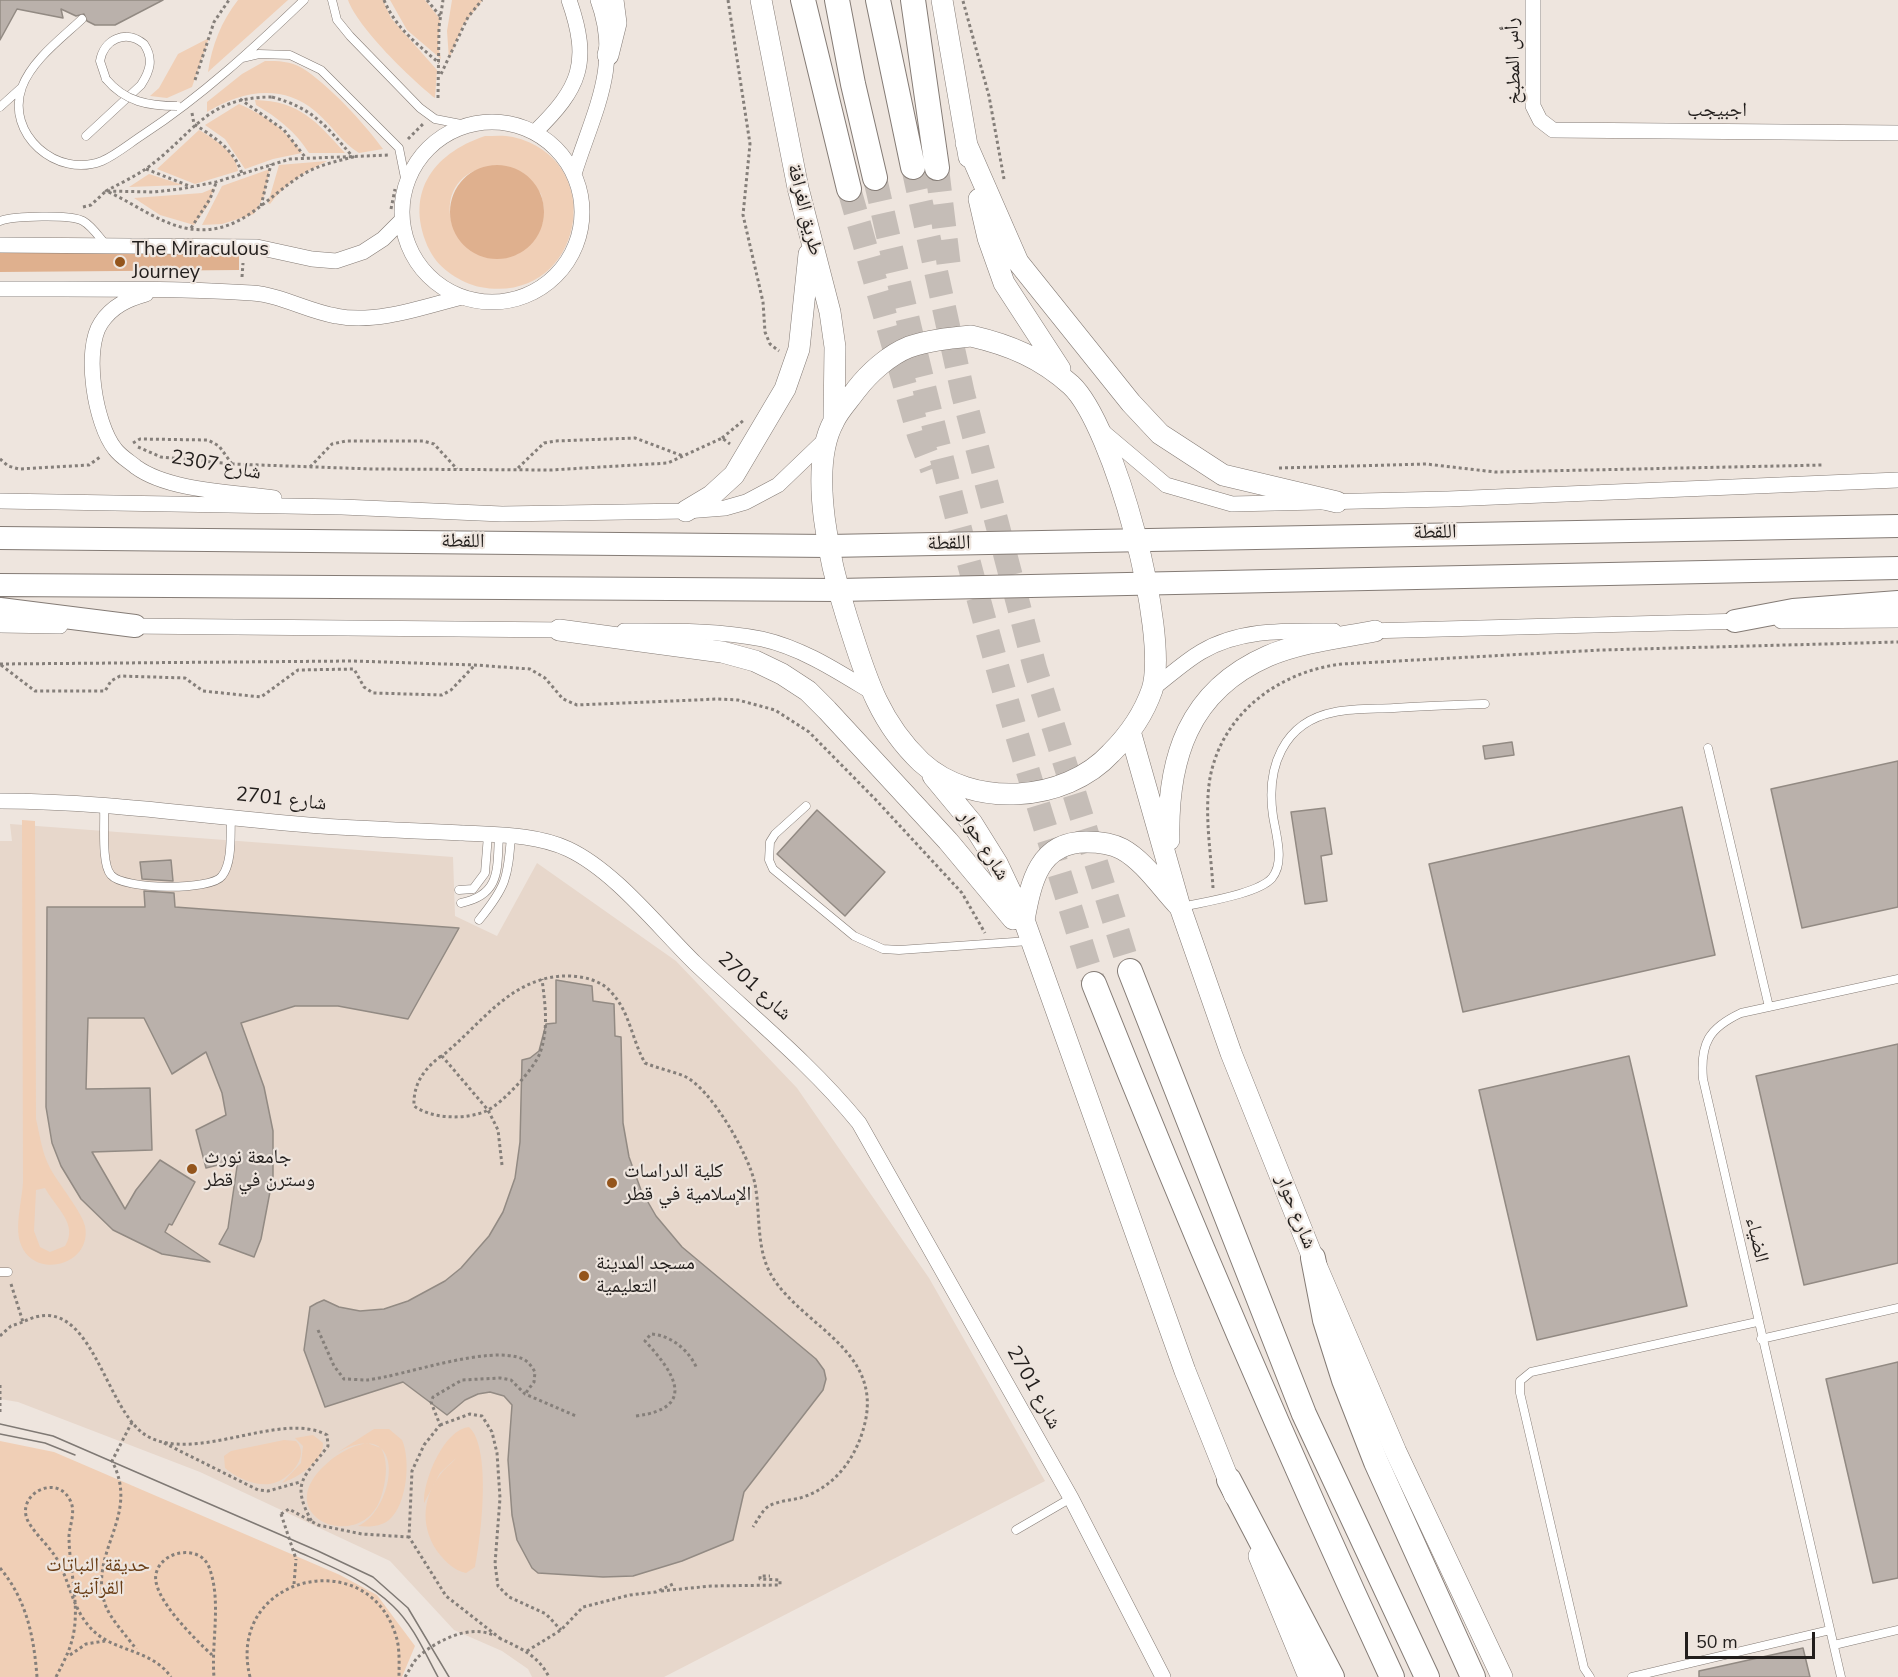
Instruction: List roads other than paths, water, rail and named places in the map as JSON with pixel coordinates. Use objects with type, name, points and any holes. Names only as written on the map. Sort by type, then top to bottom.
[{"type":"highway","points":[[803,0],[849,189]]},
{"type":"highway","points":[[837,0],[853,84],[875,178]]},
{"type":"highway","points":[[878,0],[913,167]]},
{"type":"highway","points":[[913,0],[937,168]]},
{"type":"highway","points":[[1131,971],[1304,1413],[1427,1677]]},
{"type":"highway","points":[[1095,984],[1148,1118],[1299,1475],[1392,1677]]},
{"type":"highway","points":[[1313,1258],[1325,1320],[1344,1380],[1376,1462],[1473,1677]]},
{"type":"highway","points":[[1229,1480],[1332,1677]]},
{"type":"main road","points":[[608,55],[616,23],[613,0]]},
{"type":"main road","name":"طريق الغرافة","points":[[761,0],[791,156],[830,312],[835,347],[830,430],[823,476],[828,546],[838,590],[870,691],[893,732],[924,764]]},
{"type":"main road","points":[[924,764],[952,782],[984,792],[1018,794],[1051,789],[1082,776],[1109,756],[1131,731],[1152,689],[1156,654],[1154,618],[1147,584],[1102,431],[1090,410],[1016,304],[998,270],[988,238],[966,143],[942,0]]},
{"type":"main road","points":[[966,143],[1018,262],[1124,394],[1160,434],[1223,475],[1337,502]]},
{"type":"main road","points":[[686,511],[723,486],[746,454],[785,389],[799,349],[810,235]]},
{"type":"main road","points":[[830,430],[861,385],[883,362],[908,347],[938,339],[971,336],[1007,344],[1032,357],[1073,386]]},
{"type":"main road","name":"اللقطة","points":[[0,538],[828,546],[1898,526]]},
{"type":"main road","points":[[0,585],[838,590],[1898,568]]},
{"type":"main road","points":[[1735,621],[1793,610],[1898,602]]},
{"type":"main road","points":[[0,609],[135,626]]},
{"type":"main road","points":[[559,630],[722,652],[755,661],[782,674],[808,691],[989,887],[1031,941]]},
{"type":"main road","points":[[1170,865],[1169,818],[1179,747],[1192,718],[1211,695],[1235,675],[1268,656],[1305,645],[1375,631]]},
{"type":"main road","name":"شارع حوار","points":[[1131,731],[1180,907],[1231,1053],[1313,1258],[1396,1452],[1502,1677]]},
{"type":"main road","name":"شارع حوار","points":[[924,764],[972,823],[997,863],[1024,920],[1181,1360],[1290,1637],[1309,1677]]},
{"type":"main road","points":[[1024,920],[1032,879],[1042,860],[1059,848],[1080,842],[1101,842],[1121,849],[1135,858],[1180,907]]},
{"type":"street","points":[[535,132],[563,105],[577,76],[578,32],[569,0]]},
{"type":"street","points":[[574,174],[598,108],[608,55],[608,36],[598,0]]},
{"type":"street","name":"رأس المطبخ","points":[[1533,0],[1532,95],[1533,106],[1540,120]]},
{"type":"street","name":"اجبيجب","points":[[1540,120],[1553,130],[1570,131],[1898,133]]},
{"type":"street","points":[[0,245],[257,247],[312,259],[336,261],[360,254],[383,239],[395,217],[400,183],[428,147],[439,138],[466,125],[501,122],[535,132],[558,150],[574,174],[582,206],[579,238],[564,266],[553,279],[540,288],[510,300],[494,302],[462,297],[446,290],[420,268],[395,217]]},
{"type":"street","name":"شارع 2307","points":[[0,289],[163,290],[267,294],[337,316],[360,318],[462,297]]},
{"type":"street","name":"شارع 2307","points":[[163,290],[130,298],[113,309],[100,324],[92,344],[92,368],[96,394],[103,423],[115,449],[138,469],[176,484],[342,507]]},
{"type":"street","name":"اللقطة","points":[[0,501],[342,507],[502,514],[686,511],[725,508],[746,502],[778,485],[830,430]]},
{"type":"street","name":"اللقطة","points":[[1102,431],[1167,485],[1232,504],[1898,480]]},
{"type":"street","points":[[1152,689],[1201,652],[1226,640],[1256,633],[1735,621],[1898,620]]},
{"type":"street","points":[[0,625],[559,630],[722,634],[763,640],[801,653],[870,691]]},
{"type":"street","name":"شارع 2701","points":[[0,801],[231,816],[321,826],[499,835],[542,840],[569,850],[592,864],[637,902],[695,963],[772,1031],[834,1092],[859,1123],[1071,1498],[1163,1677]]},
{"type":"lane","points":[[22,87],[20,110],[27,137],[51,159],[76,165],[103,160],[184,107],[304,0]]},
{"type":"lane","points":[[332,0],[337,20],[350,36],[420,108],[435,120],[466,125]]},
{"type":"lane","points":[[0,106],[22,87],[38,62],[81,19]]},
{"type":"lane","points":[[86,136],[141,85],[147,75],[150,58],[144,44],[129,37],[116,38],[109,42],[103,50],[100,61],[106,79],[124,95],[144,104],[184,107]]},
{"type":"lane","points":[[240,58],[259,54],[290,55],[321,70],[399,147],[400,183]]},
{"type":"lane","points":[[0,221],[14,218],[74,218],[88,224],[107,246]]},
{"type":"lane","points":[[1180,907],[1263,885],[1276,872],[1278,855],[1270,781],[1276,761],[1286,743],[1306,724],[1326,714],[1348,710],[1485,704]]},
{"type":"lane","points":[[1708,748],[1769,1007]]},
{"type":"lane","points":[[806,806],[775,834],[771,842],[769,860],[778,876],[854,936],[875,946],[899,950],[1031,941]]},
{"type":"lane","points":[[104,807],[106,862],[110,874],[119,882],[136,886],[183,886],[214,882],[222,877],[226,868],[231,816]]},
{"type":"lane","points":[[459,890],[473,889],[483,880],[499,835]]},
{"type":"lane","points":[[461,903],[481,897],[492,885],[497,869],[499,835]]},
{"type":"lane","points":[[479,920],[497,898],[506,880],[499,835]]},
{"type":"lane","name":"الضياء","points":[[1841,1677],[1757,1322],[1703,1079],[1701,1058],[1708,1038],[1722,1022],[1741,1013],[1898,979]]},
{"type":"lane","points":[[1761,1339],[1898,1308]]},
{"type":"lane","points":[[1590,1677],[1584,1668],[1520,1393],[1520,1381],[1531,1372],[1757,1322]]},
{"type":"lane","points":[[1016,1530],[1071,1498]]},
{"type":"lane","points":[[1632,1677],[1830,1630]]},
{"type":"lane","points":[[1834,1645],[1898,1630]]},
{"type":"tunnel","points":[[913,167],[963,394],[1035,668],[1130,971]]},
{"type":"tunnel","points":[[937,168],[949,267]]},
{"type":"tunnel","points":[[875,178],[935,430],[984,618],[1023,756],[1094,984]]},
{"type":"tunnel","points":[[849,189],[919,435],[932,469]]},
{"type":"tram line","points":[[0,1424],[53,1436],[373,1577],[408,1608],[449,1677]]},
{"type":"tram line","points":[[0,1434],[45,1443],[75,1455]]},
{"type":"tram line","points":[[292,1549],[346,1573],[382,1596],[407,1622],[438,1677]]},
{"type":"place","name":"The Miraculous Journey","points":[[120,262]]},
{"type":"place","name":"جامعة نورث وسترن في قطر","points":[[192,1169]]},
{"type":"place","name":"كلية الدراسات الإسلامية في قطر","points":[[612,1183]]},
{"type":"place","name":"مسجد المدينة التعليمية","points":[[584,1276]]},
{"type":"park label","name":"حديقة النباتات القرآنية","points":[[98,1578]]}]
